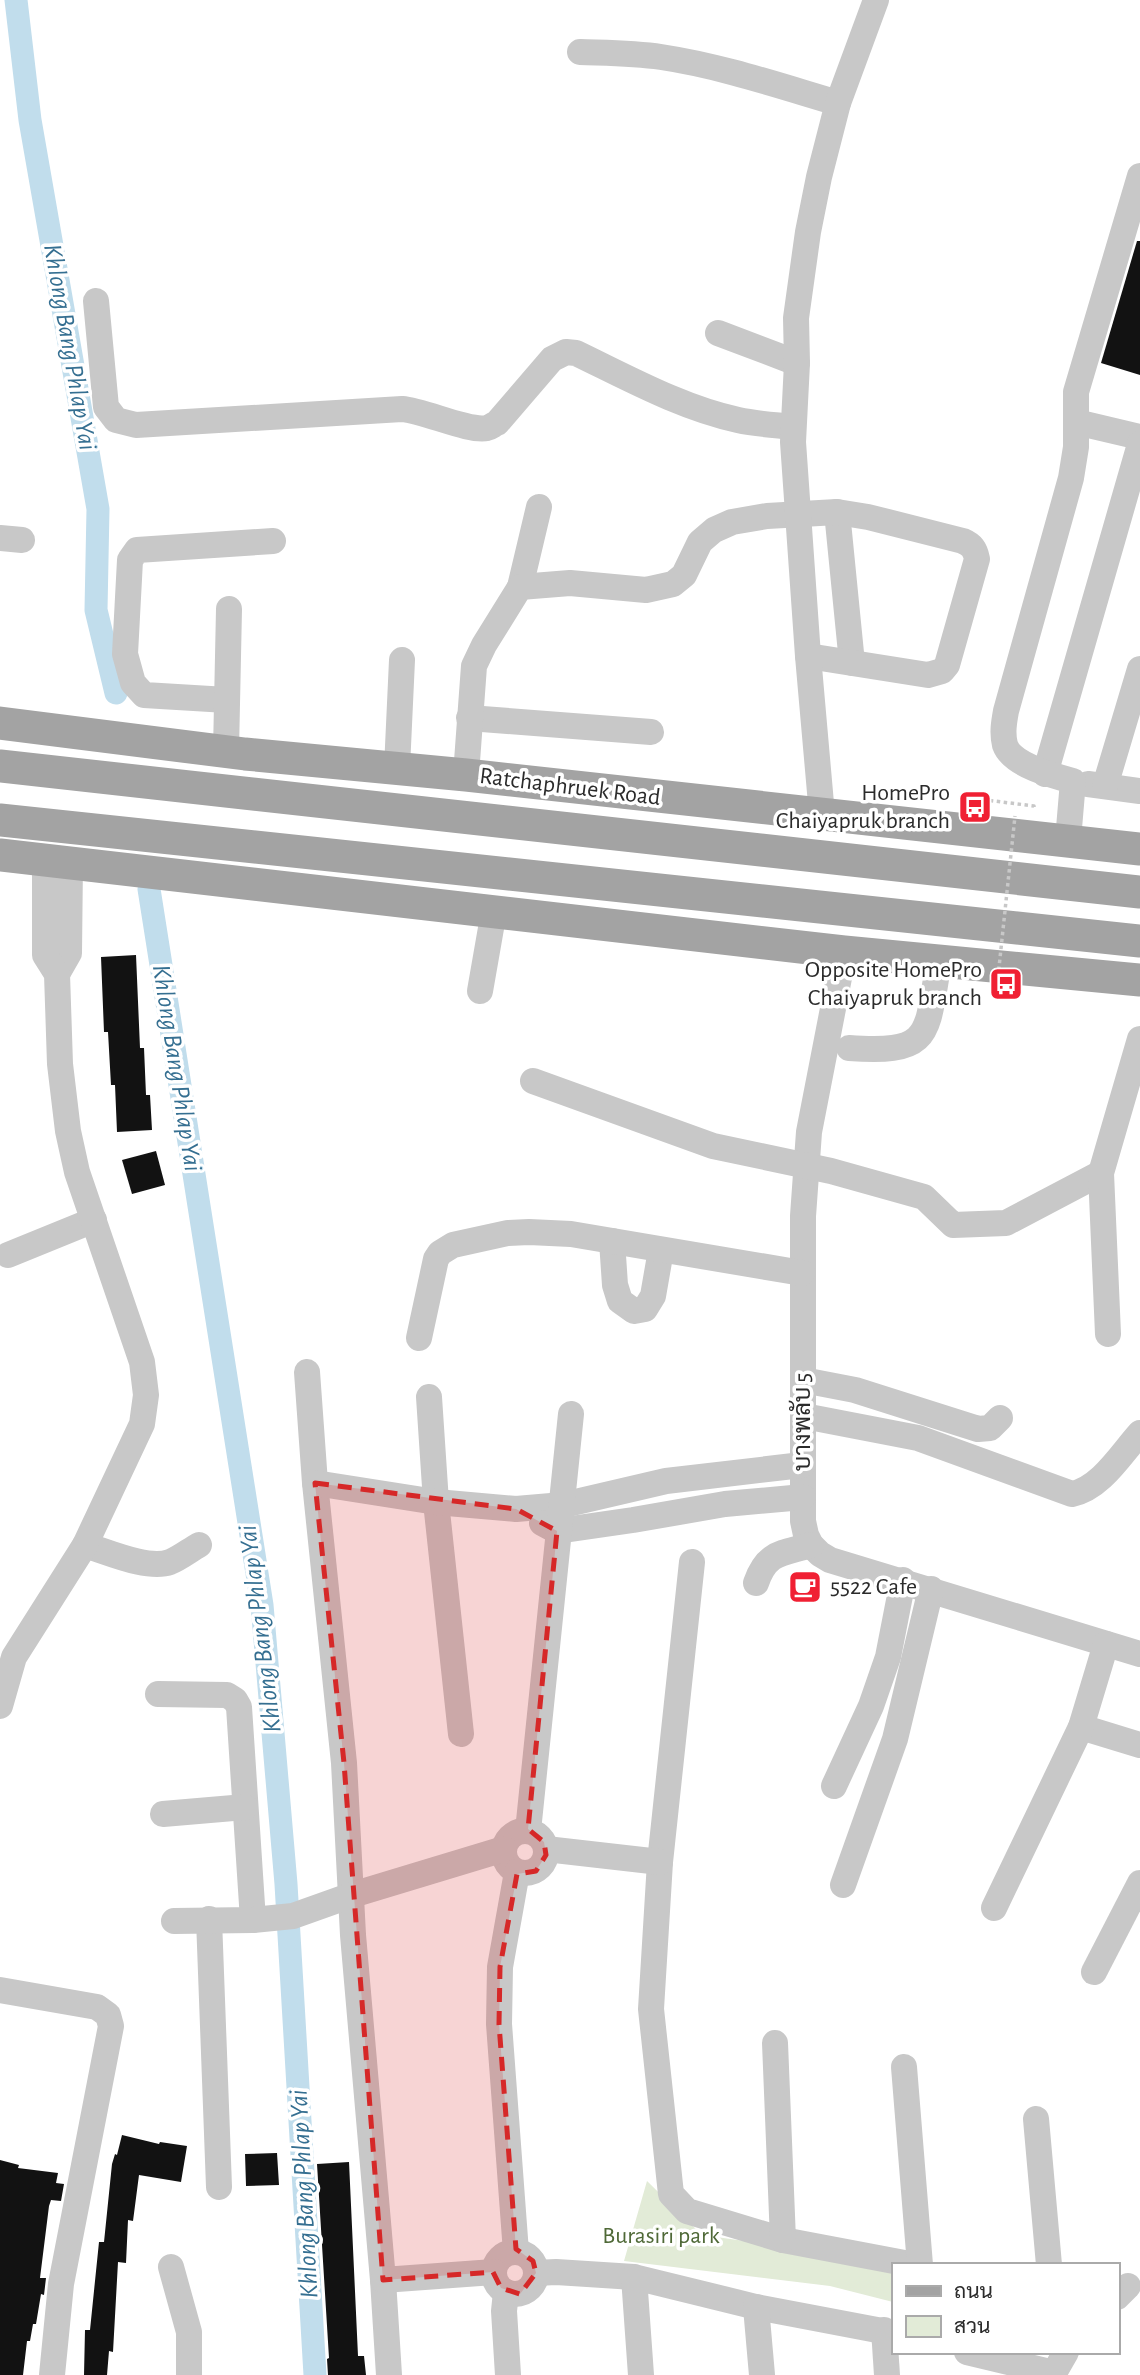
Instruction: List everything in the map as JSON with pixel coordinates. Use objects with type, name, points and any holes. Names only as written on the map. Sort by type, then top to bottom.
[{"type":"main road","name":"Ratchaphruek Road","points":[[0,723],[236,752],[1140,849]]},
{"type":"main road","points":[[39,771],[236,752]]},
{"type":"main road","name":"Ratchaphruek Road","points":[[0,766],[1140,892]]},
{"type":"main road","points":[[0,820],[1140,941]]},
{"type":"main road","points":[[68,862],[236,847]]},
{"type":"main road","points":[[0,855],[844,952],[1140,980]]},
{"type":"main road","points":[[927,917],[975,943],[1140,968]]},
{"type":"street","points":[[822,815],[808,656],[793,427],[797,362],[796,318],[808,232],[838,103],[876,0]]},
{"type":"street","points":[[580,51],[658,56],[684,61],[838,103]]},
{"type":"street","points":[[1140,176],[1076,392],[1076,447],[1071,478],[1006,711],[1003,731],[1006,747],[1014,758],[1045,774],[1140,791]]},
{"type":"street","points":[[96,301],[106,407],[116,420],[136,425],[402,409],[487,428],[497,422],[552,359],[566,352],[576,353],[653,390],[713,413],[739,421],[793,427]]},
{"type":"street","points":[[718,333],[797,362]]},
{"type":"street","points":[[1076,422],[1140,437]]},
{"type":"street","points":[[1045,774],[1140,444]]},
{"type":"street","points":[[466,775],[474,666],[520,587],[539,507]]},
{"type":"street","points":[[837,512],[852,663]]},
{"type":"street","points":[[520,587],[570,583],[646,590],[673,584],[684,575],[700,542],[714,530],[732,522],[798,513],[837,512],[868,517],[971,544],[977,559],[947,665],[942,671],[928,675],[808,656]]},
{"type":"street","points":[[227,700],[144,695],[133,682],[125,654],[130,560],[137,550],[273,541]]},
{"type":"street","points":[[229,609],[227,700],[236,752]]},
{"type":"street","points":[[397,768],[402,660]]},
{"type":"street","points":[[1105,786],[1140,669]]},
{"type":"street","points":[[469,718],[651,732]]},
{"type":"street","points":[[1068,840],[1073,781]]},
{"type":"street","points":[[0,1706],[14,1657],[85,1545],[142,1424],[146,1395],[142,1362],[78,1172],[68,1131],[60,1064],[57,974],[69,953],[68,862]]},
{"type":"street","points":[[480,991],[494,911]]},
{"type":"street","name":"บางพลับ 5","points":[[811,1545],[803,1521],[802,1465],[802,1273],[806,1165],[809,1132],[844,952]]},
{"type":"street","points":[[849,1048],[884,1051],[909,1045],[920,1038],[927,1026],[939,961]]},
{"type":"street","points":[[1108,1334],[1101,1173],[1140,1038]]},
{"type":"street","points":[[533,1081],[713,1146],[806,1165],[924,1197],[953,1225],[1006,1223],[1101,1173]]},
{"type":"street","points":[[8,1255],[94,1220]]},
{"type":"street","points":[[419,1338],[436,1259],[440,1253],[453,1245],[509,1233],[571,1234],[802,1273]]},
{"type":"street","points":[[612,1241],[620,1301],[634,1311],[645,1309],[653,1296],[661,1250]]},
{"type":"street","points":[[307,1372],[315,1483],[337,1685],[353,1935],[389,2375]]},
{"type":"street","points":[[803,1380],[855,1390],[978,1429],[990,1428],[1000,1418]]},
{"type":"street","points":[[429,1397],[436,1502],[461,1734]]},
{"type":"street","points":[[511,1861],[524,1873],[536,1871],[544,1861],[537,1840],[560,1518],[571,1414]]},
{"type":"street","points":[[804,1416],[918,1438],[1072,1494],[1093,1486],[1140,1433]]},
{"type":"street","points":[[560,1518],[666,1481],[802,1465]]},
{"type":"street","points":[[693,1479],[701,1508]]},
{"type":"street","points":[[315,1483],[436,1502],[516,1509],[560,1518],[701,1508],[803,1497]]},
{"type":"street","points":[[85,1545],[153,1564],[169,1562],[199,1545]]},
{"type":"street","points":[[756,1583],[761,1568],[772,1557],[811,1545],[830,1560],[1140,1654]]},
{"type":"street","points":[[692,1562],[660,1862],[651,2009],[671,2194],[687,2211],[783,2239],[908,2263]]},
{"type":"street","points":[[834,1786],[871,1706],[884,1668],[903,1580]]},
{"type":"street","points":[[843,1885],[895,1739],[931,1589]]},
{"type":"street","points":[[994,1908],[1081,1727],[1106,1644]]},
{"type":"street","points":[[158,1694],[227,1695],[235,1700],[239,1707],[253,1920]]},
{"type":"street","points":[[1081,1727],[1140,1745]]},
{"type":"street","points":[[163,1814],[245,1807]]},
{"type":"street","points":[[516,2252],[499,2025],[500,1967],[511,1861],[510,1838],[515,1834],[660,1862]]},
{"type":"street","points":[[174,1921],[253,1920],[293,1916],[352,1895],[511,1861]]},
{"type":"street","points":[[1094,1972],[1140,1882]]},
{"type":"street","points":[[209,1919],[219,2187]]},
{"type":"street","points":[[0,1990],[97,2007],[108,2015],[111,2026],[61,2284],[52,2375]]},
{"type":"street","points":[[775,2043],[783,2239]]},
{"type":"street","points":[[904,2067],[918,2263]]},
{"type":"street","points":[[1036,2119],[1049,2263]]},
{"type":"street","points":[[383,2280],[500,2282],[520,2294],[531,2286],[536,2273],[536,2267],[528,2256],[516,2252],[504,2255],[496,2265],[500,2282],[504,2311],[508,2375]]},
{"type":"street","points":[[171,2267],[188,2332],[189,2375]]},
{"type":"street","points":[[536,2273],[634,2277],[756,2307],[888,2332],[887,2375]]},
{"type":"street","points":[[634,2277],[641,2375]]},
{"type":"street","points":[[756,2307],[762,2375]]},
{"type":"street","points":[[972,2354],[1016,2370],[1060,2367]]},
{"type":"path","points":[[998,977],[1015,816]]},
{"type":"highlighted area","points":[[315,1483],[516,1509],[557,1531],[528,1829],[544,1842],[546,1855],[536,1871],[517,1874],[500,1967],[499,2024],[516,2249],[533,2261],[536,2273],[520,2294],[501,2288],[493,2272],[383,2280],[344,1763]]},
{"type":"green space","name":"Burasiri park","points":[[647,2181],[702,2235],[898,2263],[892,2263],[892,2302],[830,2286],[624,2261]]},
{"type":"building","points":[[1137,241],[1140,241],[1140,375],[1101,363]]},
{"type":"building","points":[[136,955],[140,1048],[144,1048],[146,1095],[150,1095],[152,1130],[117,1132],[115,1085],[111,1085],[108,1032],[104,1032],[101,957]]},
{"type":"building","points":[[156,1151],[165,1185],[132,1194],[122,1160]]},
{"type":"building","points":[[122,2135],[159,2144],[187,2146],[181,2182],[139,2175],[133,2221],[128,2220],[126,2263],[118,2262],[113,2352],[109,2351],[107,2375],[84,2375],[85,2330],[90,2330],[99,2242],[104,2242],[112,2164]]},
{"type":"building","points":[[277,2153],[279,2185],[246,2186],[245,2154]]},
{"type":"building","points":[[0,2160],[19,2165],[18,2168],[58,2173],[56,2183],[64,2184],[61,2201],[51,2200],[49,2206],[40,2278],[46,2278],[44,2295],[41,2294],[36,2324],[33,2324],[30,2341],[27,2341],[23,2375],[0,2375]]},
{"type":"building","points":[[349,2162],[358,2356],[364,2356],[366,2375],[328,2375],[317,2164]]},
{"type":"waterway","name":"Khlong Bang Phlap Yai","points":[[16,0],[30,120],[98,509],[96,610],[116,693]]},
{"type":"waterway","name":"Khlong Bang Phlap Yai","points":[[149,889],[262,1605],[286,1884],[315,2375]]},
{"type":"place","name":"HomePro Chaiyapruk branch","points":[[975,807]]},
{"type":"place","name":"Opposite HomePro Chaiyapruk branch","points":[[1006,984]]},
{"type":"place","name":"5522 Cafe","points":[[805,1587]]}]
